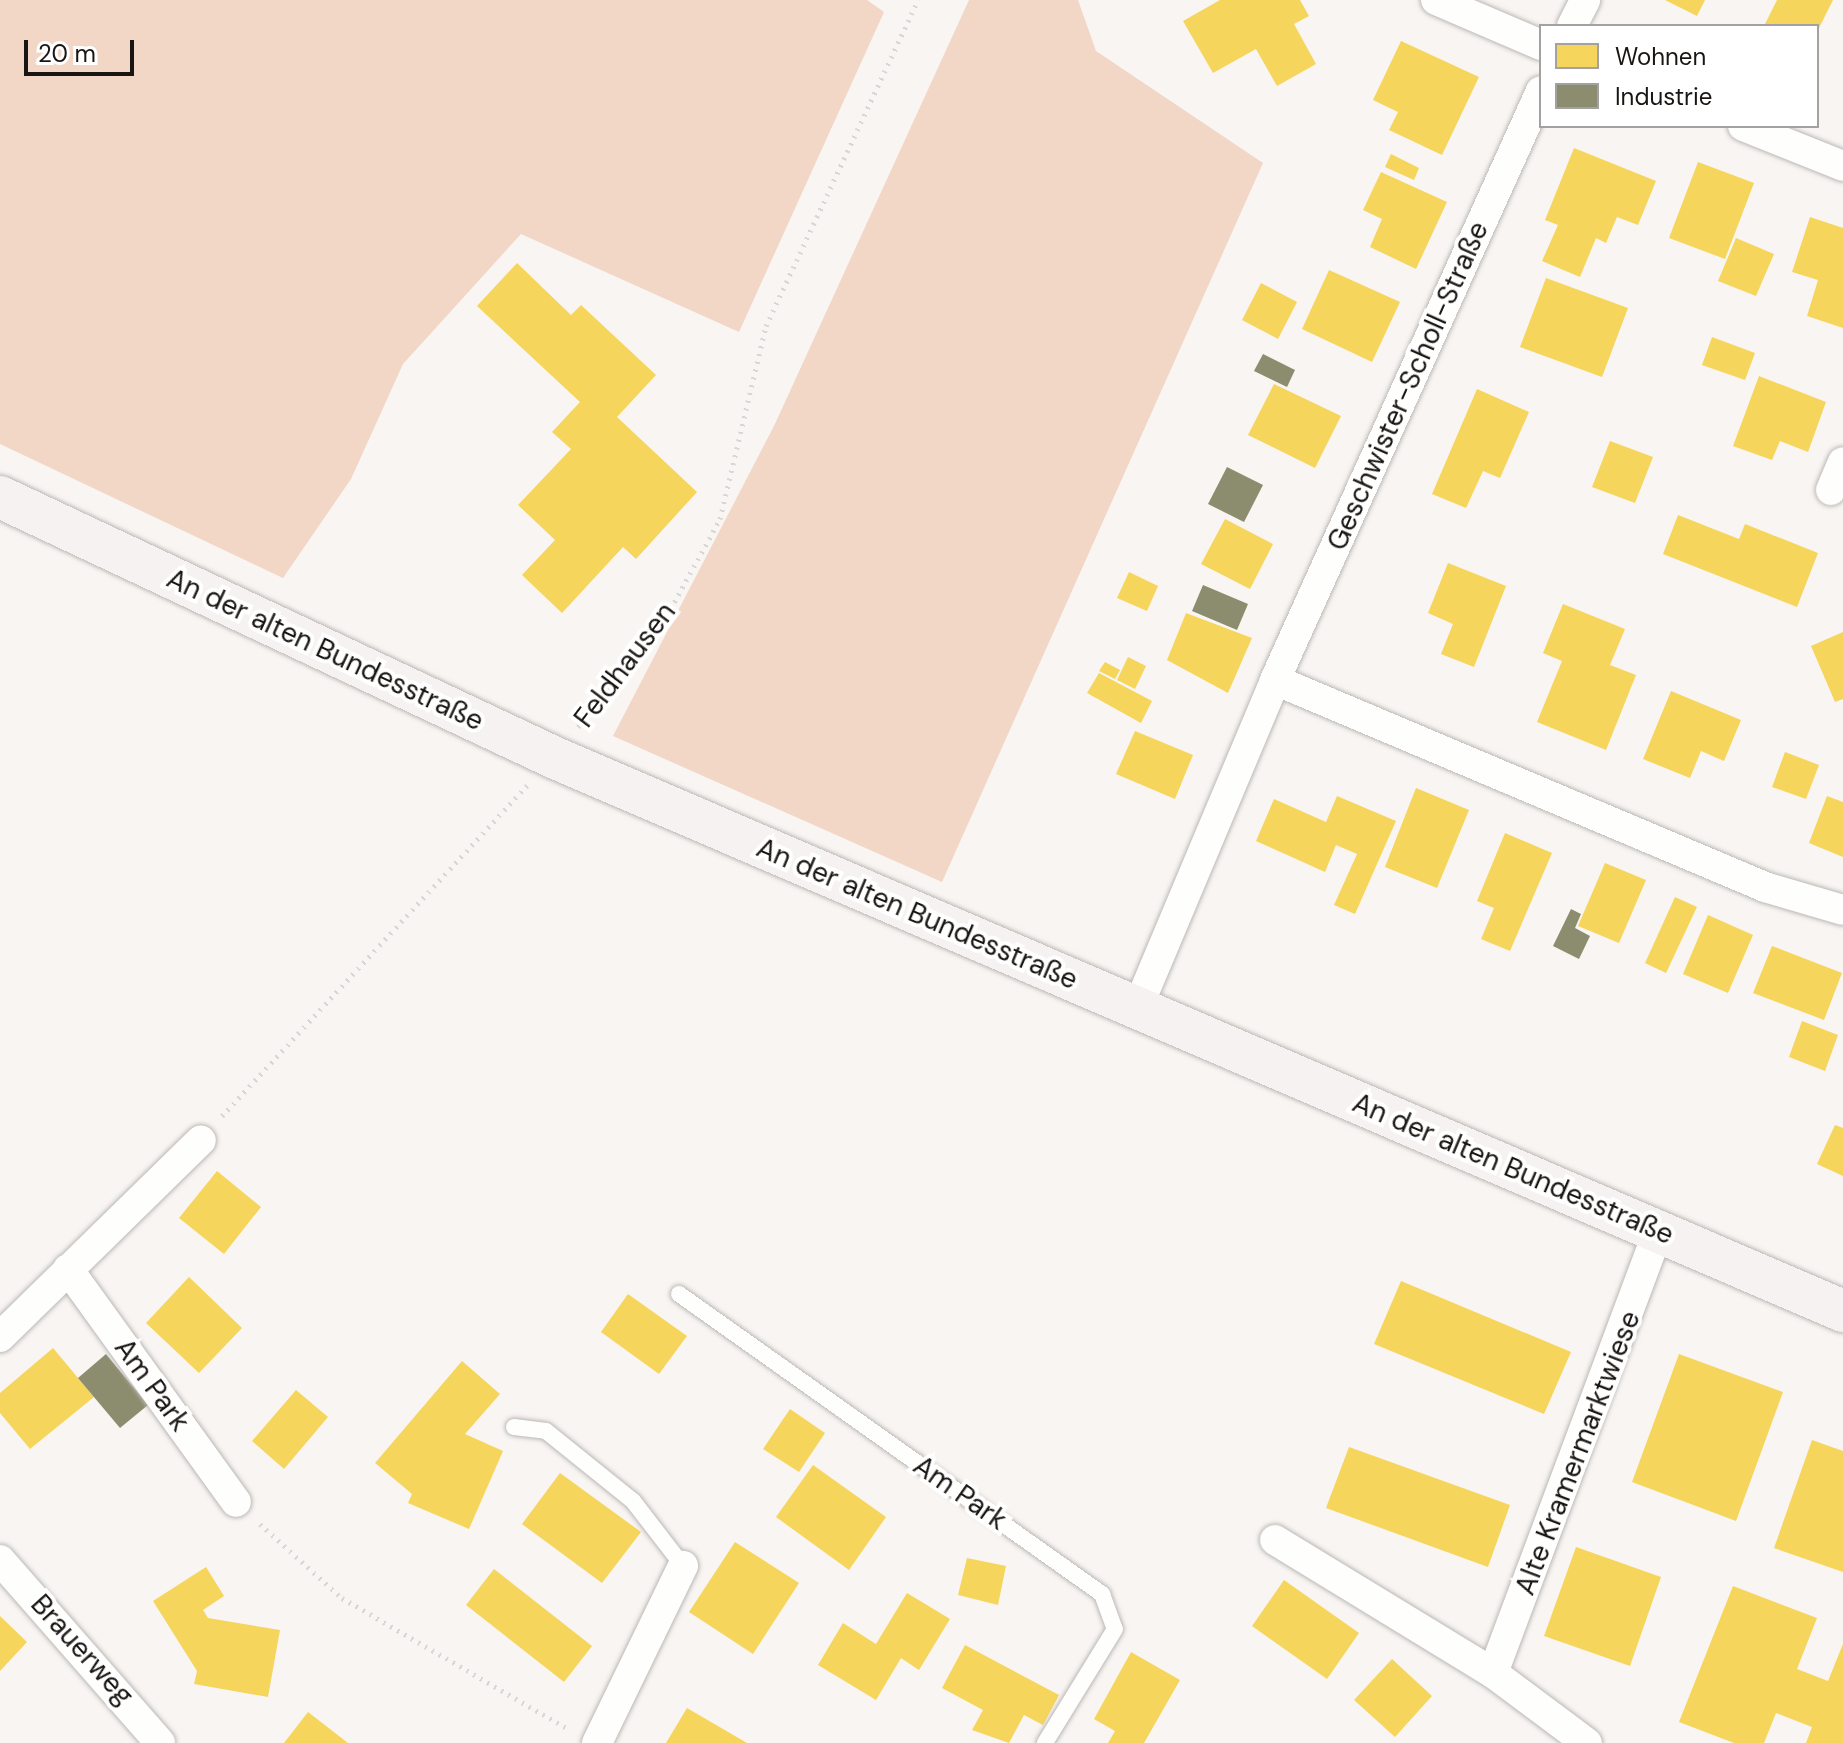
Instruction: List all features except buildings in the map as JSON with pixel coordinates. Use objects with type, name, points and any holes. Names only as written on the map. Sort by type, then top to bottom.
[{"type":"street","points":[[1436,0],[1539,44]]},
{"type":"street","points":[[1573,24],[1585,0]]},
{"type":"street","name":"Geschwister-Scholl-Straße","points":[[1137,1009],[1275,680],[1539,95]]},
{"type":"street","points":[[1748,128],[1843,166]]},
{"type":"street","points":[[1831,490],[1843,462]]},
{"type":"street","name":"An der alten Bundesstraße","points":[[0,497],[553,757],[1843,1311]]},
{"type":"street","points":[[1275,680],[1765,887],[1843,910]]},
{"type":"street","points":[[0,1337],[201,1140]]},
{"type":"street","name":"Alte Kramermarktwiese","points":[[1493,1673],[1658,1231]]},
{"type":"street","name":"Am Park","points":[[68,1269],[236,1502]]},
{"type":"street","points":[[1275,1540],[1493,1673],[1587,1743]]},
{"type":"street","name":"Brauerweg","points":[[0,1560],[160,1743]]},
{"type":"street","points":[[583,1737],[683,1566]]},
{"type":"lane","name":"Am Park","points":[[679,1294],[1102,1594],[1115,1629],[1045,1743]]},
{"type":"lane","points":[[514,1427],[546,1431],[633,1501],[683,1566]]},
{"type":"path","name":"Feldhausen","points":[[201,1140],[553,757],[659,630],[720,519],[766,326],[918,0]]},
{"type":"path","points":[[236,1502],[342,1598],[583,1737]]},
{"type":"shaded area","points":[[0,0],[867,0],[884,12],[739,332],[521,234],[403,364],[351,479],[283,578],[0,444]]},
{"type":"shaded area","points":[[969,0],[1078,0],[1096,51],[1263,163],[942,882],[613,736],[774,426]]}]
